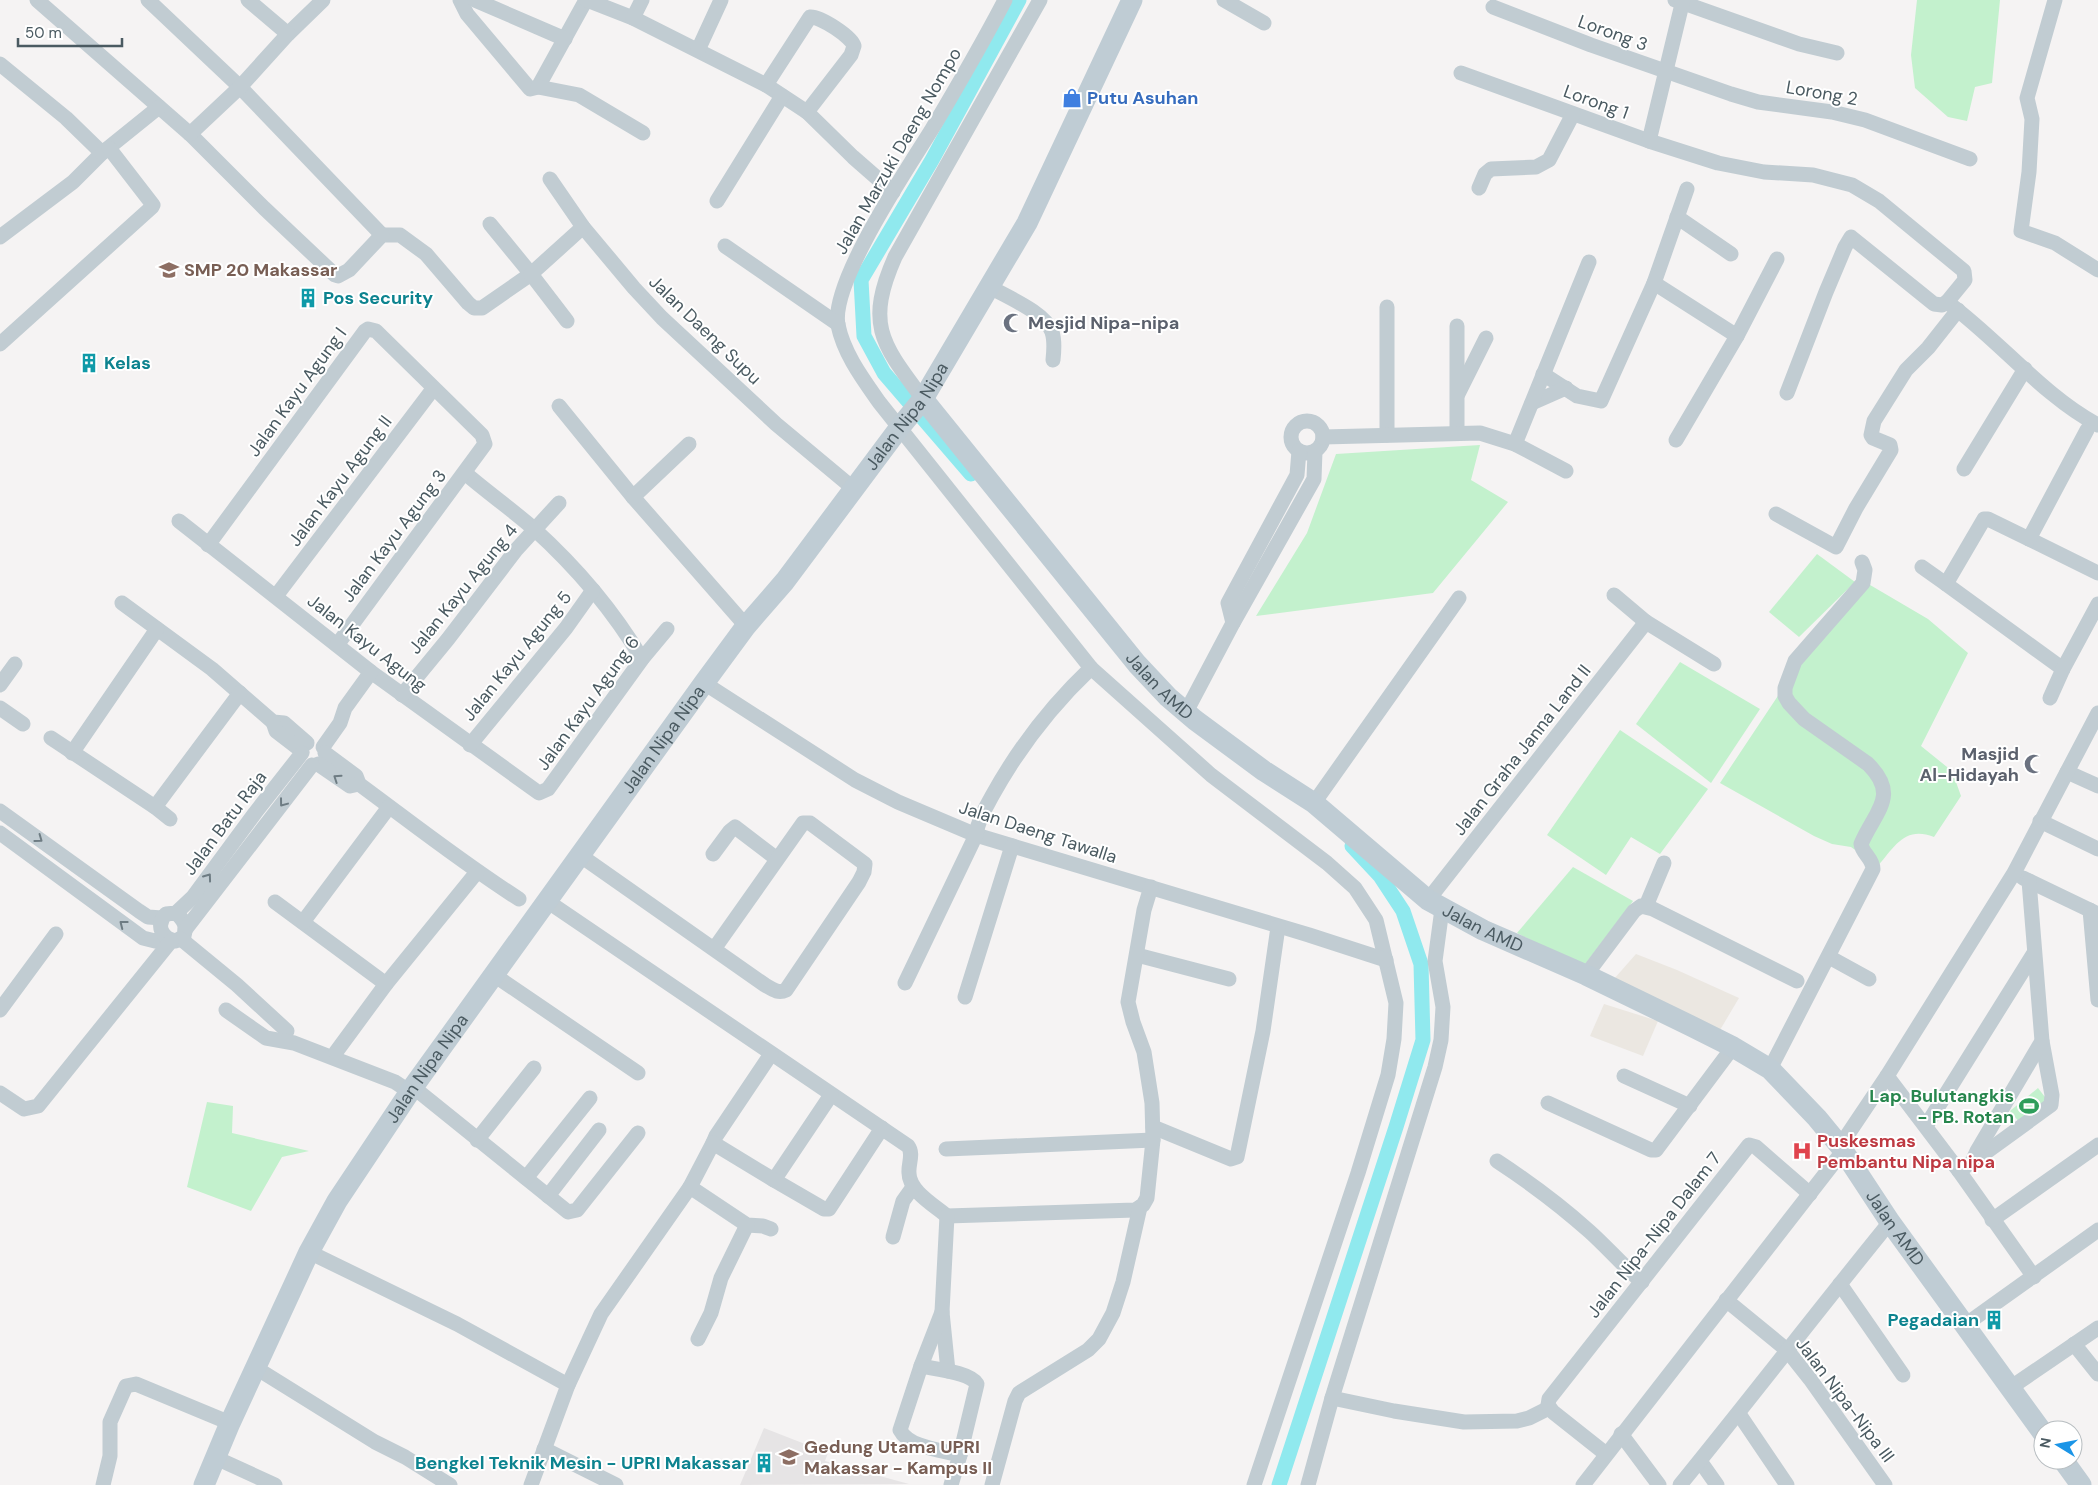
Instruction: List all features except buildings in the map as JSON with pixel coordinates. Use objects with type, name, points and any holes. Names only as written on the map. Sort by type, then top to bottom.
[{"type":"street","points":[[37,0],[190,134],[335,275],[338,276],[349,270],[382,236],[400,235],[426,254],[468,304],[474,308],[488,305],[531,274],[583,227]]},
{"type":"street","points":[[148,0],[240,87],[382,236]]},
{"type":"street","points":[[248,0],[288,34]]},
{"type":"street","points":[[190,134],[240,87],[288,34],[323,0]]},
{"type":"street","points":[[460,0],[467,14],[530,89],[538,87],[579,95],[643,133]]},
{"type":"street","points":[[475,0],[565,39]]},
{"type":"street","points":[[538,87],[586,0],[633,18],[766,85],[807,112],[853,157],[893,192]]},
{"type":"street","points":[[633,18],[642,0]]},
{"type":"street","points":[[698,50],[720,0]]},
{"type":"street","name":"Jalan Marzuki Daeng Nompo","points":[[1005,0],[937,120],[893,192],[847,279],[840,306],[838,324],[846,348],[861,377],[901,425],[1091,668],[1211,776],[1296,839],[1355,888],[1376,920],[1396,1003],[1394,1039],[1388,1075],[1355,1182],[1254,1485]]},
{"type":"street","points":[[921,402],[887,349],[881,329],[881,300],[886,277],[895,257],[1040,0]]},
{"type":"street","name":"Jalan Nipa Nipa","points":[[204,1485],[230,1422],[309,1252],[337,1201],[411,1090],[581,856],[704,682],[746,626],[785,581],[901,425],[921,402],[1027,223],[1132,0]]},
{"type":"street","points":[[1224,0],[1264,23]]},
{"type":"street","points":[[2055,0],[2027,98],[2032,118],[2029,172],[2021,231],[2059,245],[2098,270]]},
{"type":"street","points":[[1649,141],[1680,1],[1799,44],[1837,53]]},
{"type":"street","name":"Lorong 3","points":[[1493,7],[1665,71]]},
{"type":"street","points":[[766,85],[810,17],[818,18],[853,42],[854,50],[807,112]]},
{"type":"street","points":[[0,64],[106,150],[153,204],[152,208],[0,344]]},
{"type":"street","name":"Lorong 2","points":[[1665,71],[1758,102],[1832,112],[1865,120],[1970,159]]},
{"type":"street","name":"Lorong 1","points":[[1461,73],[1649,141],[1718,163],[1764,172],[1813,174],[1852,185],[1878,202],[1964,271],[1965,280],[1928,348],[1906,370],[1874,421],[1871,435],[1873,438],[1890,445],[1891,450],[1856,508],[1836,547],[1776,514]]},
{"type":"street","points":[[717,201],[782,96]]},
{"type":"street","points":[[0,237],[73,182],[106,150],[159,107]]},
{"type":"street","points":[[1479,188],[1485,174],[1491,169],[1536,167],[1549,160],[1574,114]]},
{"type":"street","name":"Jalan Daeng Supu","points":[[550,179],[583,227],[634,288],[689,345],[776,424],[854,489]]},
{"type":"street","points":[[1544,374],[1577,396],[1601,401],[1654,283],[1687,189]]},
{"type":"street","points":[[1677,217],[1731,254]]},
{"type":"street","points":[[490,224],[567,321]]},
{"type":"street","points":[[1787,393],[1826,292],[1851,237],[1934,304],[1952,306],[2092,428],[2029,539]]},
{"type":"street","points":[[725,246],[838,324]]},
{"type":"street","points":[[1676,440],[1737,336],[1777,259]]},
{"type":"street","points":[[1515,444],[1589,262]]},
{"type":"street","points":[[1654,283],[1737,336]]},
{"type":"street","points":[[990,287],[1042,319],[1052,331],[1053,360]]},
{"type":"street","points":[[1387,307],[1387,435]]},
{"type":"street","points":[[1457,326],[1457,433]]},
{"type":"street","name":"Jalan Kayu Agung I","points":[[208,545],[368,329],[376,331],[482,435],[485,440],[482,450]]},
{"type":"street","points":[[1457,398],[1486,338]]},
{"type":"street","points":[[1964,469],[2025,369]]},
{"type":"street","points":[[1532,403],[1566,388]]},
{"type":"street","name":"Jalan Kayu Agung II","points":[[276,596],[433,389]]},
{"type":"street","name":"Jalan AMD","points":[[921,402],[1137,664],[1186,712],[1264,771],[1314,803],[1435,905],[1483,930],[1586,975],[1732,1047],[1770,1069],[1817,1118],[1841,1149],[1890,1222],[2033,1420]]},
{"type":"street","points":[[560,406],[633,497],[746,626]]},
{"type":"street","points":[[1233,623],[1228,603],[1297,475],[1298,451],[1292,442],[1291,436],[1295,426],[1299,422],[1304,421],[1315,423],[1322,432],[1322,443],[1315,451],[1309,453],[1298,451]]},
{"type":"street","points":[[1323,437],[1480,433],[1515,444],[1566,471]]},
{"type":"street","points":[[633,497],[689,444]]},
{"type":"street","name":"Jalan Kayu Agung 3","points":[[337,645],[482,450]]},
{"type":"street","points":[[1186,712],[1233,623],[1314,479],[1315,451]]},
{"type":"street","points":[[464,474],[535,530],[593,590],[625,630],[642,659]]},
{"type":"street","name":"Jalan Kayu Agung 4","points":[[402,695],[448,639],[516,550],[559,503]]},
{"type":"street","points":[[1946,584],[1984,519],[1988,519],[2098,573]]},
{"type":"street","name":"Jalan Kayu Agung","points":[[179,521],[370,672],[536,792]]},
{"type":"street","points":[[1770,1069],[1873,870],[1873,864],[1862,849],[1861,844],[1878,813],[1885,789],[1876,772],[1868,764],[1804,719],[1786,696],[1785,688],[1795,660],[1864,583],[1865,570],[1862,562]]},
{"type":"street","points":[[1922,567],[2063,669]]},
{"type":"street","name":"Jalan Kayu Agung 5","points":[[470,745],[566,628],[593,590]]},
{"type":"street","points":[[1614,595],[1646,622],[1714,664]]},
{"type":"street","points":[[1314,803],[1459,598]]},
{"type":"street","points":[[122,603],[212,669],[240,692],[273,722],[276,732],[356,776],[359,784],[453,852],[476,872],[519,899]]},
{"type":"street","points":[[2050,698],[2063,669],[2098,604]]},
{"type":"street","name":"Jalan Graha Janna Land II","points":[[1435,905],[1646,622]]},
{"type":"street","points":[[72,753],[157,629]]},
{"type":"street","name":"Jalan Kayu Agung 6","points":[[536,792],[542,793],[548,789],[642,659],[667,629]]},
{"type":"street","points":[[0,685],[15,664]]},
{"type":"street","points":[[905,983],[976,835],[977,824],[1002,779],[1032,735],[1059,702],[1091,668]]},
{"type":"street","points":[[0,1093],[24,1109],[38,1106],[176,937],[313,752],[333,717],[345,708],[370,672]]},
{"type":"street","name":"Jalan Daeng Tawalla","points":[[704,682],[855,780],[898,802],[976,835],[1386,960]]},
{"type":"street","points":[[156,806],[240,692]]},
{"type":"street","points":[[0,708],[23,724]]},
{"type":"street","points":[[1583,1485],[1810,1194],[1841,1149],[2014,873],[2067,772],[2096,722]]},
{"type":"street","points":[[51,738],[156,806],[170,819]]},
{"type":"street","name":"Jalan Batu Raja","points":[[169,916],[193,897],[255,813],[313,752]]},
{"type":"street","points":[[2067,772],[2098,786]]},
{"type":"street","points":[[303,922],[390,807]]},
{"type":"street","points":[[0,811],[148,917],[169,916],[184,922],[176,937],[159,941],[143,938],[0,833]]},
{"type":"street","points":[[2040,822],[2098,849]]},
{"type":"street","points":[[581,856],[714,949],[774,990],[782,992],[786,990],[859,882],[865,867],[861,860],[810,823],[801,824],[714,949]]},
{"type":"street","points":[[713,854],[730,831],[735,828],[777,859]]},
{"type":"street","points":[[965,997],[1012,846]]},
{"type":"street","points":[[1646,906],[1664,863]]},
{"type":"street","points":[[336,1052],[386,984],[476,872]]},
{"type":"street","points":[[2014,873],[2094,912],[2098,1000]]},
{"type":"street","points":[[1959,1171],[2051,1105],[2052,1096],[2042,1041],[2029,881]]},
{"type":"street","points":[[547,901],[911,1149],[908,1172],[913,1187],[946,1216],[1135,1210],[1145,1202],[1148,1192],[1153,1134],[1152,1103],[1144,1052],[1128,1002],[1144,910],[1151,887]]},
{"type":"street","points":[[275,902],[386,984]]},
{"type":"street","points":[[1310,1484],[1332,1398],[1435,1067],[1441,1040],[1443,1007],[1436,961],[1435,905]]},
{"type":"street","points":[[1586,975],[1634,911],[1641,906],[1646,906],[1797,981]]},
{"type":"street","points":[[169,916],[160,927],[176,937],[237,985],[287,1031]]},
{"type":"street","points":[[946,1149],[1054,1143],[1153,1134],[1231,1159],[1237,1157],[1263,1031],[1278,926]]},
{"type":"street","points":[[0,1010],[56,934]]},
{"type":"street","points":[[1926,1126],[2034,953]]},
{"type":"street","points":[[1137,955],[1229,979]]},
{"type":"street","points":[[1829,957],[1869,979]]},
{"type":"street","points":[[494,975],[638,1073]]},
{"type":"street","points":[[226,1010],[266,1038],[294,1044],[395,1082],[411,1090],[568,1212],[577,1210],[638,1133]]},
{"type":"street","points":[[1972,1162],[2042,1041]]},
{"type":"street","points":[[1548,1103],[1650,1150],[1658,1149],[1732,1047]]},
{"type":"street","points":[[531,1485],[568,1385],[602,1314],[690,1187],[716,1136],[771,1054]]},
{"type":"street","points":[[477,1140],[534,1068]]},
{"type":"street","points":[[1624,1076],[1690,1106]]},
{"type":"street","points":[[1887,1076],[1959,1171],[2034,1277]]},
{"type":"street","points":[[774,1180],[830,1095]]},
{"type":"street","points":[[526,1178],[590,1098]]},
{"type":"street","points":[[713,1143],[824,1209],[829,1209],[882,1128]]},
{"type":"street","points":[[548,1196],[599,1130]]},
{"type":"street","name":"Jalan Nipa-Nipa Dalam 7","points":[[1551,1410],[1547,1403],[1549,1398],[1749,1145],[1756,1147],[1810,1194]]},
{"type":"street","points":[[1992,1220],[2098,1145]]},
{"type":"street","points":[[1497,1161],[1563,1208],[1606,1246],[1620,1263],[1642,1282]]},
{"type":"street","points":[[690,1187],[747,1225],[757,1225],[771,1229]]},
{"type":"street","points":[[893,1237],[903,1201],[913,1187]]},
{"type":"street","points":[[992,1485],[1014,1401],[1019,1393],[1094,1345],[1107,1325],[1123,1282],[1140,1207]]},
{"type":"street","points":[[946,1216],[942,1312],[948,1371]]},
{"type":"street","points":[[1680,1485],[1739,1414],[1787,1350],[1890,1222]]},
{"type":"street","points":[[698,1339],[711,1313],[721,1278],[747,1225]]},
{"type":"street","points":[[1965,1325],[2098,1230]]},
{"type":"street","points":[[309,1252],[457,1324],[568,1385]]},
{"type":"street","points":[[1840,1284],[1903,1375]]},
{"type":"street","name":"Jalan Nipa-Nipa III","points":[[1726,1300],[1787,1350],[1810,1379],[1885,1485]]},
{"type":"street","points":[[942,1312],[900,1426],[901,1433],[914,1443],[960,1455]]},
{"type":"street","points":[[2010,1388],[2098,1328]]},
{"type":"street","points":[[2074,1344],[2098,1374]]},
{"type":"street","points":[[921,1366],[971,1378],[977,1384],[951,1485]]},
{"type":"street","points":[[256,1368],[375,1442],[405,1457],[450,1485]]},
{"type":"street","points":[[103,1485],[110,1456],[110,1422],[126,1386],[136,1384],[230,1422]]},
{"type":"street","points":[[1332,1398],[1394,1411],[1464,1422],[1517,1421],[1551,1410],[1606,1454]]},
{"type":"street","points":[[1739,1414],[1787,1485]]},
{"type":"street","points":[[1621,1434],[1660,1485]]},
{"type":"street","points":[[544,1450],[616,1485]]},
{"type":"street","points":[[216,1458],[275,1485]]},
{"type":"street","points":[[1700,1461],[1717,1485]]},
{"type":"street","points":[[2070,1470],[2081,1485]]},
{"type":"shaded area","points":[[1636,954],[1739,998],[1717,1035],[1614,979]]},
{"type":"shaded area","points":[[1604,1004],[1658,1021],[1643,1056],[1590,1036]]},
{"type":"shaded area","name":"Gedung Utama UPRI Makassar - Kampus II","points":[[764,1428],[828,1453],[825,1461],[909,1484],[740,1485]]},
{"type":"green space","points":[[1917,0],[2000,0],[1992,83],[1975,87],[1967,121],[1948,117],[1915,88],[1911,55]]},
{"type":"green space","points":[[1480,445],[1471,480],[1508,502],[1433,593],[1256,616],[1307,533],[1336,454]]},
{"type":"green space","points":[[1817,554],[1855,582],[1799,637],[1769,612]]},
{"type":"green space","points":[[1865,582],[1928,619],[1968,653],[1921,746],[1952,771],[1961,796],[1934,837],[1924,834],[1908,836],[1896,845],[1878,866],[1851,847],[1832,844],[1814,836],[1720,783],[1803,658]]},
{"type":"green space","points":[[1680,662],[1760,709],[1711,783],[1636,724]]},
{"type":"green space","points":[[1620,730],[1708,789],[1660,854],[1631,837],[1606,875],[1547,835]]},
{"type":"green space","points":[[1573,867],[1633,901],[1583,967],[1517,933]]},
{"type":"green space","name":"Lap. Bulutangkis - PB. Rotan","points":[[2038,1088],[2048,1101],[2020,1123],[2010,1111]]},
{"type":"green space","points":[[207,1102],[233,1106],[232,1133],[309,1151],[282,1157],[251,1211],[187,1187]]},
{"type":"waterway","points":[[971,474],[884,373],[864,336],[861,280],[932,160],[1019,0]]},
{"type":"waterway","points":[[1279,1485],[1423,1040],[1421,964],[1403,911],[1380,876],[1352,846]]},
{"type":"place","name":"Putu Asuhan","points":[[1072,98]]},
{"type":"place","name":"SMP 20 Makassar","points":[[169,270]]},
{"type":"place","name":"Pos Security","points":[[308,298]]},
{"type":"place","name":"Mesjid Nipa-nipa","points":[[1013,323]]},
{"type":"place","name":"Kelas","points":[[89,363]]},
{"type":"place","name":"Masjid Al-Hidayah","points":[[2034,764]]},
{"type":"place","name":"Lap. Bulutangkis - PB. Rotan","points":[[2029,1106]]},
{"type":"place","name":"Puskesmas Pembantu Nipa nipa","points":[[1802,1151]]},
{"type":"place","name":"Pegadaian","points":[[1994,1320]]},
{"type":"place","name":"Gedung Utama UPRI Makassar - Kampus II","points":[[789,1457]]},
{"type":"place","name":"Bengkel Teknik Mesin - UPRI Makassar","points":[[764,1463]]}]
